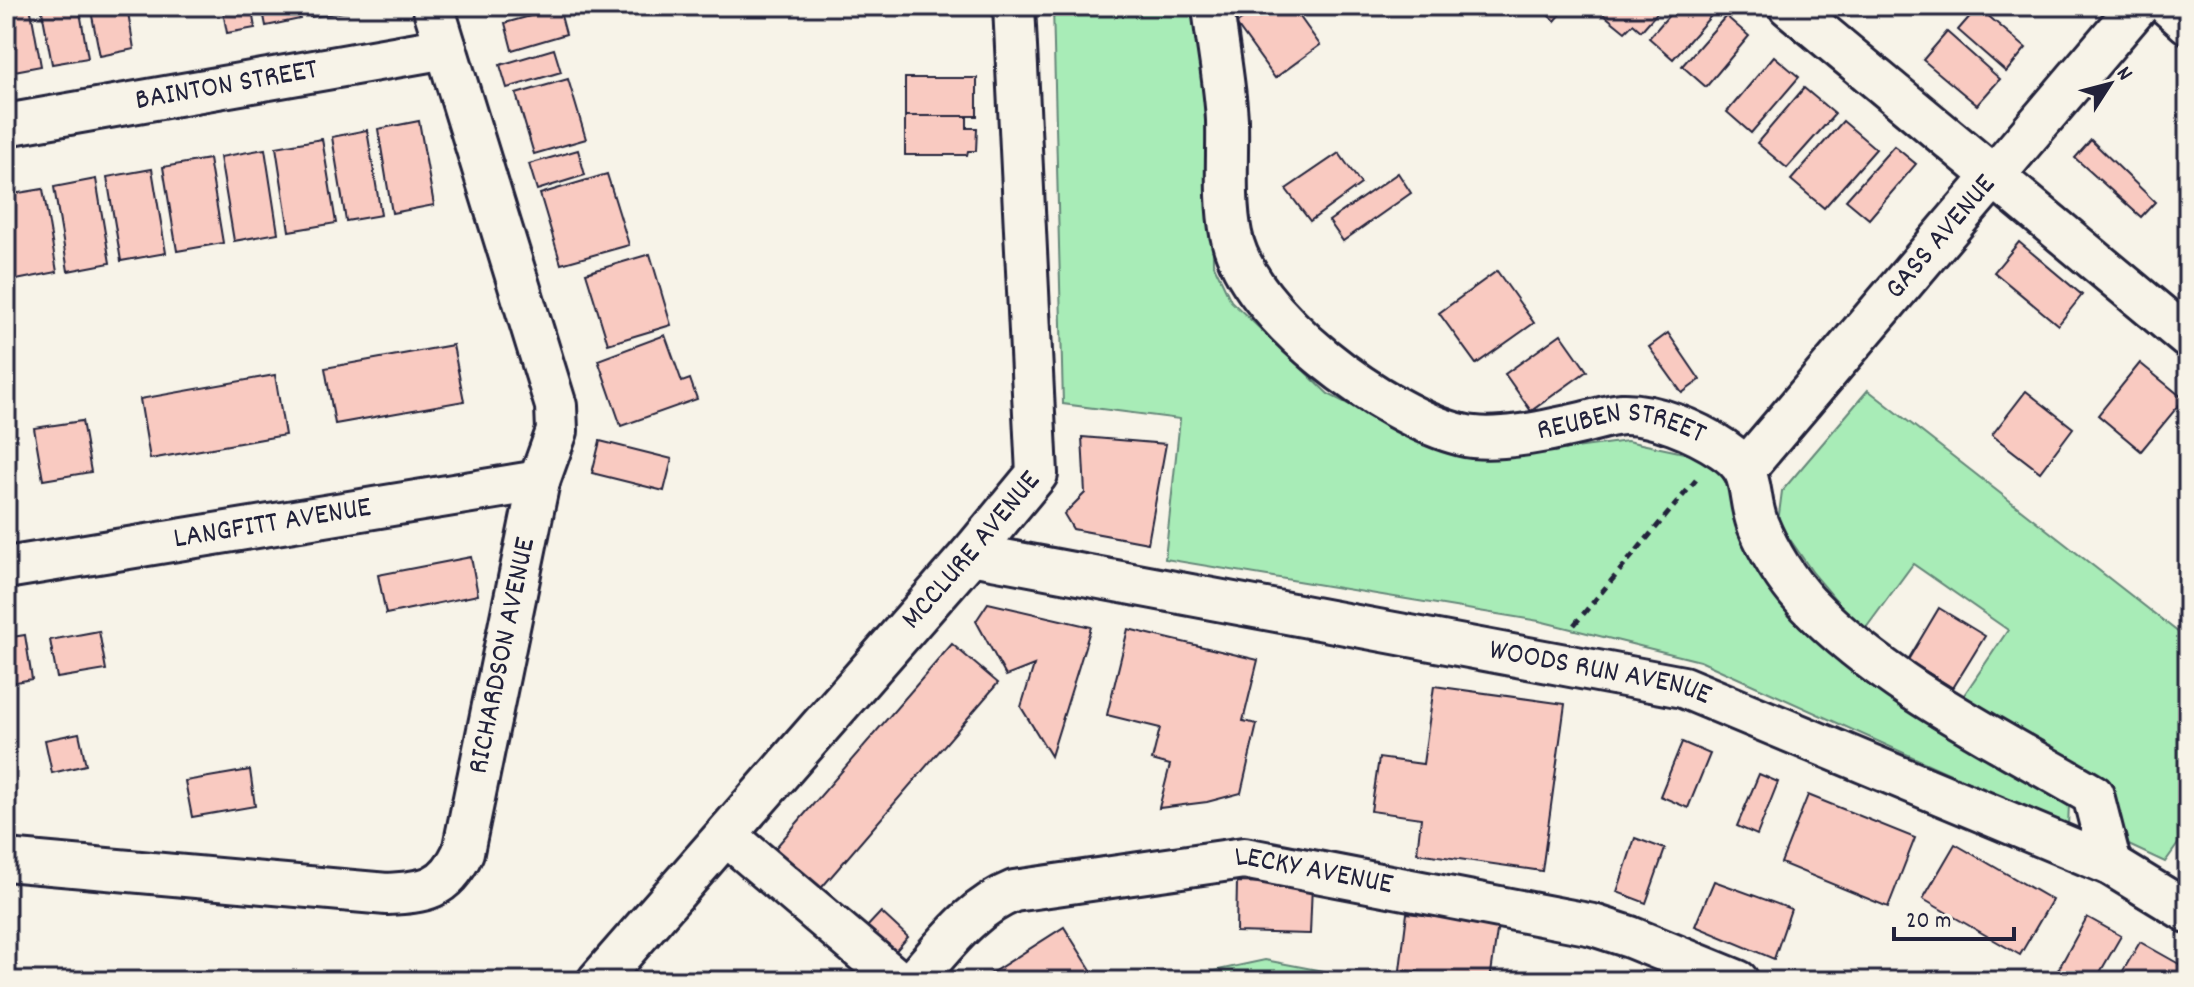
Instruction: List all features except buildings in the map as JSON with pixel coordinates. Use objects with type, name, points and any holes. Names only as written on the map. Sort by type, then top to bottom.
[{"type":"street","name":"RICHARDSON AVENUE","points":[[6,860],[387,894],[419,893],[435,886],[456,866],[463,852],[539,481],[557,431],[556,406],[433,6]]},
{"type":"street","name":"MCCLURE AVENUE","points":[[598,981],[971,554],[1037,474],[1014,6]]},
{"type":"street","name":"REUBEN STREET","points":[[1213,6],[1226,113],[1231,237],[1247,273],[1266,304],[1350,381],[1429,423],[1463,435],[1499,437],[1545,432],[1621,414],[1653,419],[1691,433],[1734,458],[1757,522],[1779,568],[1808,603],[1853,646],[1926,697],[2093,795],[2111,865]]},
{"type":"street","points":[[1789,6],[2188,338]]},
{"type":"street","name":"GASS AVENUE","points":[[1734,458],[1993,178],[2138,6]]},
{"type":"street","points":[[2169,6],[2188,23]]},
{"type":"street","name":"BAINTON STREET","points":[[6,125],[446,48]]},
{"type":"street","name":"LANGFITT AVENUE","points":[[6,568],[539,481]]},
{"type":"street","name":"WOODS RUN AVENUE","points":[[971,554],[1683,687],[2111,865],[2188,912]]},
{"type":"street","points":[[726,835],[898,981]]},
{"type":"street","name":"LECKY AVENUE","points":[[913,981],[977,911],[992,900],[1014,891],[1230,858],[1244,858],[1593,925],[1738,981]]},
{"type":"path","points":[[1543,661],[1734,458]]},
{"type":"green space","points":[[1053,6],[1198,6],[1211,88],[1213,263],[1231,301],[1328,394],[1401,431],[1456,447],[1517,456],[1627,441],[1703,457],[1723,469],[1733,508],[1766,579],[1815,640],[1908,709],[2069,803],[2068,827],[1700,661],[1539,621],[1165,559],[1180,419],[1063,404]]},
{"type":"green space","points":[[1868,390],[2188,640],[2188,830],[2165,862],[2120,841],[2104,778],[1962,698],[2008,630],[1913,564],[1863,632],[1813,573],[1778,522],[1782,491]]},
{"type":"green space","points":[[1265,960],[1375,981],[1167,981]]}]
